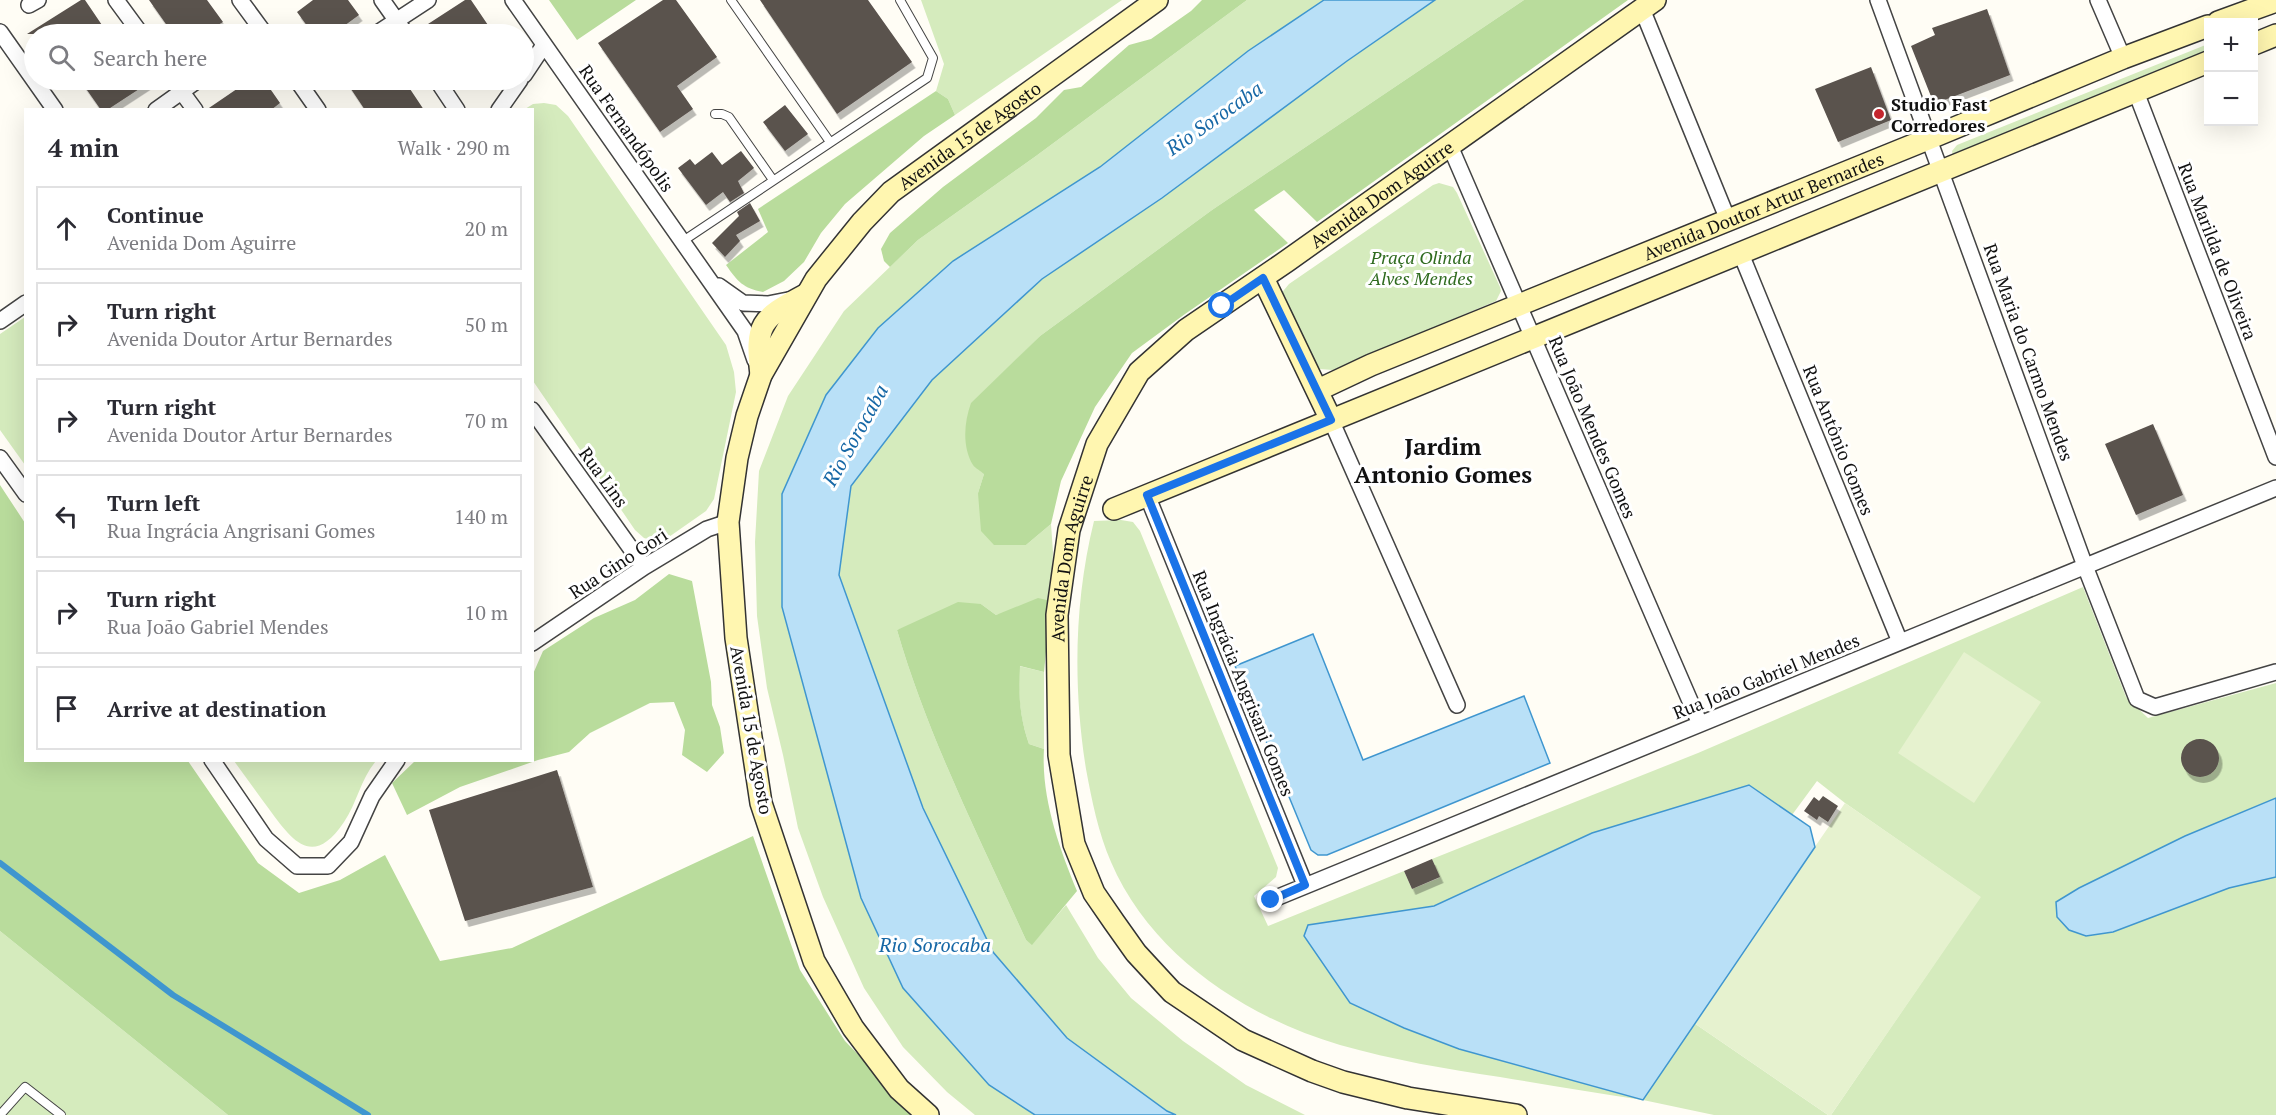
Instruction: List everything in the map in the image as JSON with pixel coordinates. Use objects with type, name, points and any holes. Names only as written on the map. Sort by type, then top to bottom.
[{"type":"main road","name":"Avenida 15 de Agosto","points":[[928,1115],[899,1089],[854,1028],[814,961],[761,803],[736,638],[728,522],[740,447],[765,353],[781,320],[805,295],[834,255],[891,192],[1157,0]]},
{"type":"main road","points":[[2229,18],[2276,1]]},
{"type":"main road","name":"Avenida Dom Aguirre","points":[[1516,1115],[1408,1098],[1343,1082],[1312,1071],[1243,1040],[1172,992],[1137,953],[1094,893],[1074,844],[1059,755],[1057,615],[1069,530],[1096,444],[1139,372],[1186,330],[1648,5]]},
{"type":"main road","name":"Avenida Doutor Artur Bernardes","points":[[1318,390],[1371,365],[2123,58],[2204,28]]},
{"type":"main road","points":[[2258,42],[2276,35]]},
{"type":"main road","name":"Avenida Doutor Artur Bernardes","points":[[1114,509],[2204,65]]},
{"type":"main road","points":[[1263,278],[1331,420]]},
{"type":"street","points":[[116,0],[134,24]]},
{"type":"street","points":[[240,0],[258,24]]},
{"type":"street","points":[[382,0],[399,24]]},
{"type":"street","points":[[392,24],[428,0]]},
{"type":"street","name":"Rua Fernandópolis","points":[[513,0],[530,24]]},
{"type":"street","name":"Rua Maria do Carmo Mendes","points":[[1878,0],[2085,566],[2137,699],[2155,706],[2276,672]]},
{"type":"street","points":[[2098,0],[2123,58]]},
{"type":"street","points":[[1648,5],[1728,220]]},
{"type":"street","name":"Rua Fernandópolis","points":[[534,30],[745,331],[761,375]]},
{"type":"street","points":[[0,32],[24,66]]},
{"type":"street","points":[[534,60],[544,45]]},
{"type":"street","points":[[41,90],[54,108]]},
{"type":"street","points":[[158,108],[173,90]]},
{"type":"street","points":[[181,90],[194,108]]},
{"type":"street","points":[[304,90],[317,108]]},
{"type":"street","points":[[443,90],[456,108]]},
{"type":"street","points":[[500,108],[513,90]]},
{"type":"street","name":"Rua Marilda de Oliveira","points":[[2136,92],[2276,457]]},
{"type":"street","name":"Rua João Mendes Gomes","points":[[1450,146],[1700,724]]},
{"type":"street","name":"Rua Antônio Gomes","points":[[1741,254],[1900,642]]},
{"type":"street","name":"Rua Fernandópolis","points":[[709,279],[743,303],[781,320]]},
{"type":"street","points":[[743,303],[768,304],[805,295]]},
{"type":"street","points":[[0,321],[24,304]]},
{"type":"street","points":[[745,331],[765,353]]},
{"type":"street","name":"Rua Lins","points":[[534,413],[644,567]]},
{"type":"street","points":[[1331,420],[1457,705]]},
{"type":"street","points":[[0,458],[24,491]]},
{"type":"street","name":"Rua João Gabriel Mendes","points":[[1271,900],[2276,488]]},
{"type":"street","name":"Rua Ingrácia Angrisani Gomes","points":[[1147,495],[1305,885]]},
{"type":"street","name":"Rua Gino Gori","points":[[534,642],[644,567],[707,529],[728,522]]},
{"type":"street","points":[[213,762],[266,839],[297,866],[328,866],[351,842],[372,796],[396,762]]},
{"type":"lane","points":[[732,0],[830,142]]},
{"type":"lane","points":[[683,241],[927,78],[933,58],[900,0]]},
{"type":"lane","points":[[715,114],[729,117],[773,180]]},
{"type":"lane","points":[[0,1115],[25,1087],[61,1115]]},
{"type":"green space","points":[[549,0],[636,0],[577,40]]},
{"type":"green space","points":[[921,0],[1122,0],[955,115],[948,99],[936,91],[944,64]]},
{"type":"green space","points":[[1202,0],[1247,0],[918,240],[890,267],[884,261],[881,249],[890,233],[943,187],[1036,118],[1064,90],[1081,87],[1129,45],[1151,39],[1191,11]]},
{"type":"green space","points":[[1247,0],[1524,0],[1212,210],[1040,336],[972,403],[984,474],[978,493],[1026,545],[1051,524],[1053,552],[1051,601],[996,615],[981,604],[897,630],[939,748],[1026,940],[1032,944],[1066,905],[1098,958],[1131,998],[1183,1041],[1246,1085],[1305,1115],[975,1115],[947,1092],[903,1047],[864,988],[823,897],[798,828],[767,688],[757,616],[755,542],[759,471],[788,396],[844,311],[918,240]]},
{"type":"green space","points":[[1524,0],[1628,0],[1317,222],[1284,190],[1254,210],[1288,243],[1132,353],[1095,407],[1061,481],[1051,524],[1026,545],[994,545],[981,531],[978,493],[984,474],[973,465],[967,450],[966,426],[971,403],[1040,336],[1212,210]]},
{"type":"green space","points":[[2204,46],[2204,58],[1953,156],[1952,151],[1957,145]]},
{"type":"green space","points":[[936,91],[948,99],[955,115],[924,136],[845,204],[821,233],[804,262],[784,281],[763,292],[750,288],[738,280],[726,265],[768,232],[758,209]]},
{"type":"green space","points":[[533,104],[556,105],[568,116],[726,345],[734,372],[736,392],[714,499],[706,511],[666,539],[656,541],[644,538],[635,530],[534,382],[534,108],[527,108]]},
{"type":"green space","name":"Praça Olinda Alves Mendes","points":[[1439,183],[1453,187],[1457,193],[1500,287],[1501,291],[1496,301],[1333,370],[1319,369],[1300,360],[1279,296],[1289,284]]},
{"type":"green space","points":[[24,318],[24,464],[0,430],[0,334]]},
{"type":"green space","points":[[0,485],[24,521],[24,762],[189,762],[258,863],[299,893],[340,880],[385,855],[440,961],[512,948],[753,836],[800,970],[845,1041],[917,1115],[228,1115],[0,931]]},
{"type":"green space","points":[[1094,521],[1133,522],[1140,531],[1278,868],[1276,877],[1254,896],[1268,926],[1404,871],[1412,889],[1439,878],[1432,859],[1698,753],[2083,587],[2126,697],[2148,718],[2276,683],[2276,1115],[1831,1115],[1980,897],[1817,781],[1792,815],[1749,785],[1592,833],[1434,906],[1308,925],[1404,1028],[1459,1049],[1643,1100],[1400,1060],[1340,1045],[1270,1018],[1205,978],[1150,926],[1128,895],[1106,851],[1099,828],[1088,781],[1079,707],[1079,614],[1087,552]]},
{"type":"green space","points":[[669,574],[692,581],[711,682],[712,705],[720,727],[724,753],[707,772],[682,755],[685,730],[674,702],[650,703],[590,733],[569,752],[534,761],[534,672],[543,651],[594,618],[635,600]]},
{"type":"green space","points":[[1038,598],[1051,601],[1044,672],[1020,666],[1020,706],[1029,744],[1044,749],[1048,804],[1058,840],[1077,891],[1032,945],[1026,940],[939,748],[897,630],[958,602],[981,604],[996,615]]},
{"type":"green space","points":[[1964,652],[2041,702],[1974,803],[1898,753]]},
{"type":"green space","points":[[1019,666],[1044,672],[1044,749],[1029,744],[1020,706]]},
{"type":"green space","points":[[235,762],[375,762],[366,775],[344,822],[323,844],[313,847],[304,845],[295,840],[278,821]]},
{"type":"green space","points":[[414,762],[532,762],[460,787],[407,815],[392,783]]},
{"type":"green space","points":[[1845,803],[1981,897],[1831,1115],[1828,1115],[1694,1023]]},
{"type":"green space","points":[[0,931],[228,1115],[0,1115]]},
{"type":"green space","points":[[1694,1023],[1828,1115],[1714,1115],[1643,1100]]},
{"type":"water","name":"Rio Sorocaba","points":[[1324,0],[1435,0],[1347,61],[1162,198],[1042,279],[932,380],[851,486],[839,575],[923,808],[993,952],[1067,1038],[1167,1111],[1176,1115],[1035,1115],[989,1085],[903,988],[861,898],[782,607],[782,494],[826,395],[878,328],[953,261],[1100,167],[1248,51]]},
{"type":"water","points":[[1313,634],[1363,760],[1524,696],[1550,763],[1327,855],[1318,855],[1311,850],[1235,666]]},
{"type":"water","points":[[1749,785],[1810,827],[1815,847],[1643,1100],[1459,1049],[1404,1028],[1350,1003],[1304,936],[1308,925],[1434,906],[1592,833]]},
{"type":"water","points":[[2276,798],[2276,877],[2229,888],[2113,932],[2086,936],[2069,930],[2057,917],[2056,902],[2079,888],[2185,836]]},
{"type":"building","points":[[81,0],[85,0],[101,24],[43,24]]},
{"type":"building","points":[[149,0],[207,0],[223,22],[220,24],[166,24]]},
{"type":"building","points":[[313,0],[348,0],[359,15],[347,24],[306,24],[297,12]]},
{"type":"building","points":[[465,0],[471,0],[487,24],[428,24]]},
{"type":"building","points":[[663,0],[676,0],[717,57],[677,86],[693,109],[660,132],[598,43]]},
{"type":"building","points":[[760,0],[868,0],[912,62],[837,114]]},
{"type":"building","points":[[1987,9],[2010,75],[1934,104],[1911,46],[1935,35],[1932,28]]},
{"type":"building","points":[[1871,67],[1891,120],[1838,142],[1815,89]]},
{"type":"building","points":[[87,90],[138,90],[110,108],[100,108]]},
{"type":"building","points":[[235,90],[271,90],[280,103],[274,108],[209,108]]},
{"type":"building","points":[[352,90],[411,90],[423,108],[364,108]]},
{"type":"building","points":[[785,105],[808,134],[785,151],[763,122]]},
{"type":"building","points":[[741,151],[754,168],[738,181],[744,193],[730,202],[723,192],[706,205],[678,168],[690,159],[695,165],[712,152],[722,165]]},
{"type":"building","points":[[750,203],[760,221],[736,235],[740,241],[725,257],[712,243],[739,216],[737,212]]},
{"type":"building","points":[[2153,424],[2183,495],[2136,515],[2105,444]]},
{"type":"building","points":[[2200,739],[2214,744],[2219,758],[2214,772],[2200,777],[2186,772],[2181,758],[2186,744]]},
{"type":"building","points":[[557,770],[593,887],[465,921],[429,810]]},
{"type":"building","points":[[1823,796],[1838,806],[1828,822],[1819,816],[1817,820],[1804,811],[1814,797],[1819,801]]},
{"type":"building","points":[[1432,859],[1440,877],[1412,889],[1404,871]]},
{"type":"waterway","points":[[0,863],[173,995],[368,1115]]},
{"type":"place","name":"Studio Fast Corredores","points":[[1879,114]]},
{"type":"district","name":"Jardim Antonio Gomes","points":[[1443,460]]},
{"type":"route","points":[[1222,306],[1263,278],[1331,420],[1147,495],[1305,885],[1271,900]]}]
